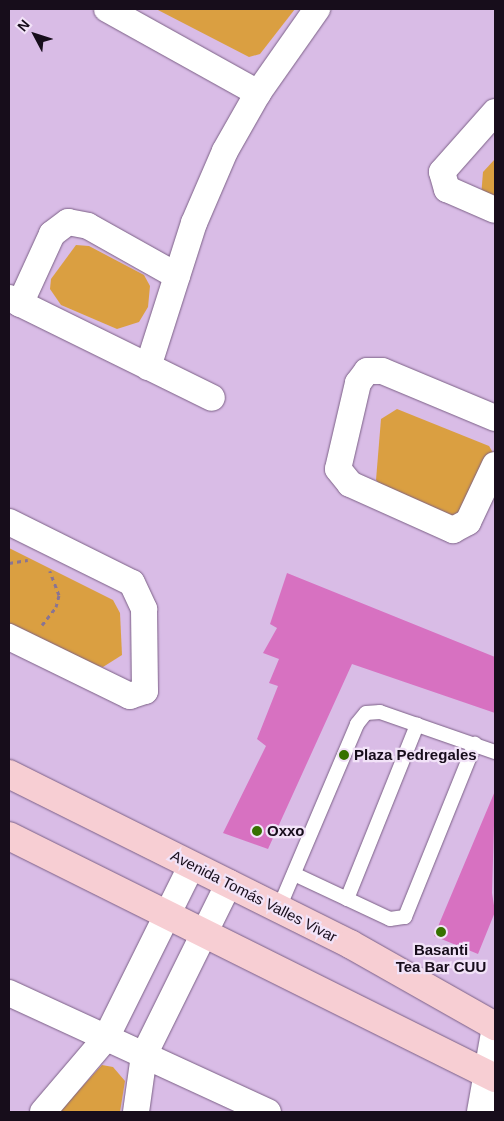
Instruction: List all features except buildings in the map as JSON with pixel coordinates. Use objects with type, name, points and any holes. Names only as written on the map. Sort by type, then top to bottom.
[{"type":"main road","name":"Avenida Tomás Valles Vivar","points":[[9,774],[279,908],[495,1026]]},
{"type":"main road","points":[[9,836],[205,931],[491,1076]]},
{"type":"street","points":[[107,9],[258,93]]},
{"type":"street","points":[[148,367],[177,276],[210,183],[258,93],[317,9]]},
{"type":"street","points":[[495,112],[442,172],[447,189],[495,210]]},
{"type":"street","points":[[177,276],[88,226],[68,222],[52,234],[14,301],[212,398]]},
{"type":"street","points":[[495,418],[382,371],[367,371],[358,383],[338,469],[350,484],[453,530],[468,522],[495,465]]},
{"type":"street","points":[[9,522],[132,583],[144,609],[145,691],[130,696],[9,637]]},
{"type":"street","points":[[43,1112],[106,1038],[192,865]]},
{"type":"street","points":[[136,1112],[144,1055],[229,883]]},
{"type":"street","points":[[140,971],[177,988]]},
{"type":"street","points":[[9,993],[268,1112]]},
{"type":"street","points":[[481,1112],[491,1076],[495,1032]]},
{"type":"lane","points":[[279,908],[361,716],[372,711],[495,752]]},
{"type":"lane","points":[[347,899],[417,725]]},
{"type":"lane","points":[[294,874],[390,919],[405,917],[410,910],[474,744]]},
{"type":"path","points":[[9,563],[35,561],[17,552]]},
{"type":"path","points":[[35,627],[50,617],[59,595],[54,578],[42,564],[60,573]]},
{"type":"shaded area","points":[[156,9],[295,9],[260,54],[249,57]]},
{"type":"shaded area","points":[[495,159],[495,203],[481,197],[483,172]]},
{"type":"shaded area","points":[[76,245],[89,246],[144,275],[150,286],[148,307],[139,322],[117,329],[61,305],[50,289],[51,279]]},
{"type":"shaded area","points":[[397,409],[489,446],[495,456],[459,522],[385,491],[376,480],[381,419]]},
{"type":"shaded area","points":[[9,548],[113,600],[120,613],[122,655],[103,667],[94,665],[9,626]]},
{"type":"shaded area","points":[[102,1065],[113,1067],[125,1081],[120,1112],[59,1112]]},
{"type":"place","name":"Plaza Pedregales","points":[[344,755]]},
{"type":"place","name":"Oxxo","points":[[257,831]]},
{"type":"place","name":"Basanti Tea Bar CUU","points":[[441,932]]}]
